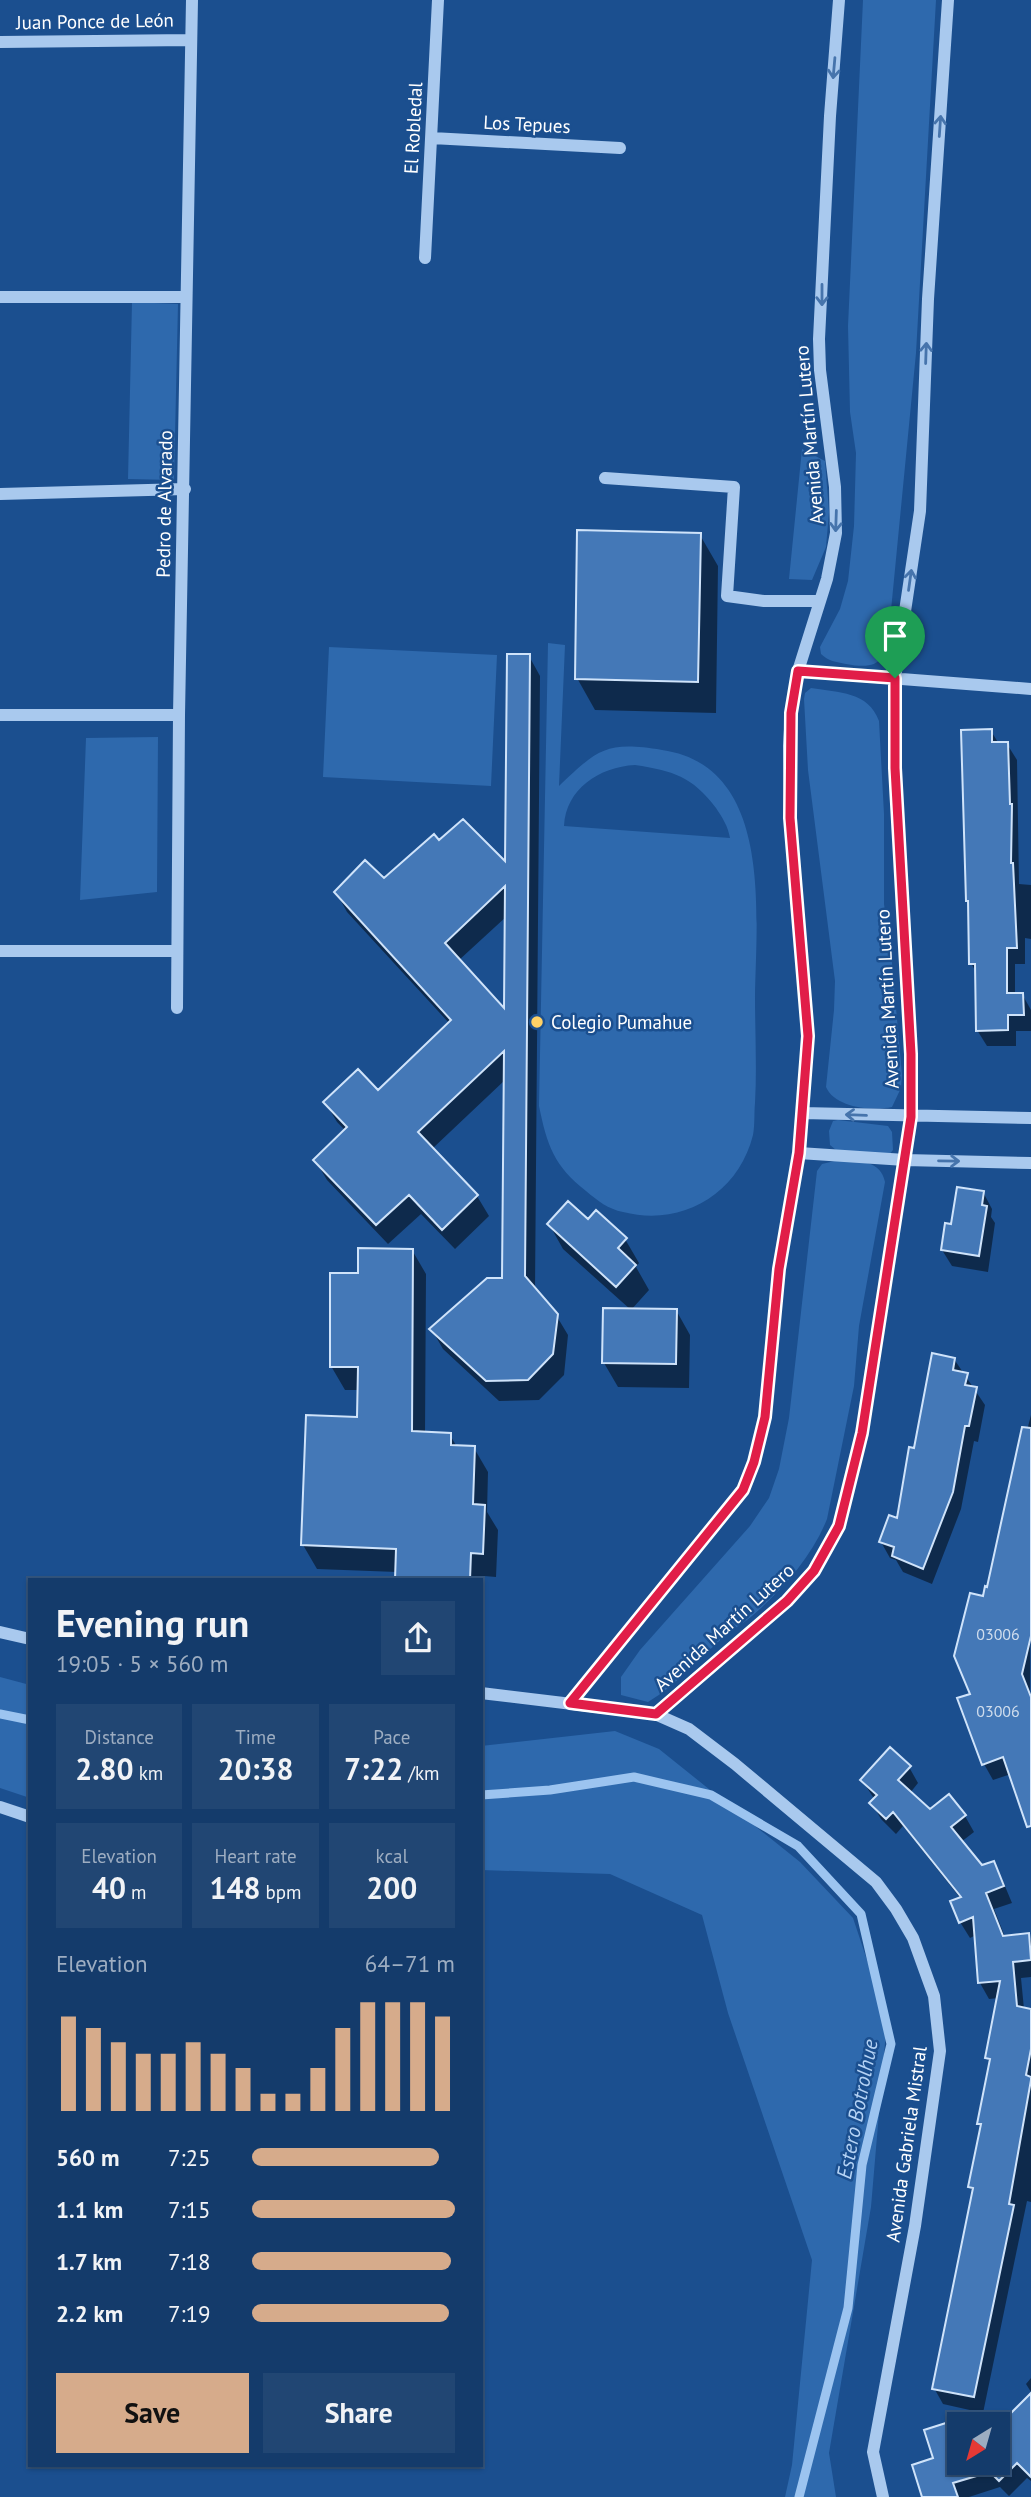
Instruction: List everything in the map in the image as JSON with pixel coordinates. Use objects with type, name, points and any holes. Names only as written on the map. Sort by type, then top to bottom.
[{"type":"street","name":"Pedro de Alvarado","points":[[177,1008],[179,715],[192,0]]},
{"type":"street","name":"El Robledal","points":[[425,258],[438,0]]},
{"type":"street","name":"Avenida Martín Lutero","points":[[570,1703],[743,1490],[754,1462],[765,1417],[779,1269],[799,1153],[808,1036],[790,818],[791,713],[798,671],[833,556],[837,510],[833,456],[820,370],[819,339],[830,116],[839,0]]},
{"type":"street","name":"Avenida Martín Lutero","points":[[656,1714],[787,1601],[814,1571],[839,1526],[862,1433],[911,1117],[911,1054],[895,768],[895,678],[920,511],[928,299],[948,0]]},
{"type":"street","name":"Juan Ponce de León","points":[[0,41],[191,40]]},
{"type":"street","name":"Los Tepues","points":[[432,138],[620,148]]},
{"type":"street","points":[[0,297],[186,297]]},
{"type":"street","points":[[605,478],[734,487],[727,596],[764,601],[820,601]]},
{"type":"street","points":[[0,494],[184,489]]},
{"type":"street","points":[[798,671],[1031,689]]},
{"type":"street","points":[[0,715],[179,715]]},
{"type":"street","points":[[0,951],[177,951]]},
{"type":"street","name":"Avenida Martín Lutero","points":[[802,1113],[911,1117]]},
{"type":"street","points":[[911,1117],[1031,1118]]},
{"type":"street","points":[[799,1153],[905,1160],[1031,1163]]},
{"type":"street","points":[[0,1632],[28,1639]]},
{"type":"street","name":"Avenida Gabriela Mistral","points":[[483,1693],[656,1714],[689,1729],[876,1882],[913,1938],[931,1987],[939,2023],[939,2070],[915,2226],[873,2452],[883,2497]]},
{"type":"street","points":[[0,1807],[28,1816]]},
{"type":"shaded area","points":[[863,0],[936,0],[916,353],[889,631],[882,657],[873,664],[857,666],[829,660],[821,654],[820,647],[840,609],[848,581],[854,526],[856,453],[850,412],[848,326]]},
{"type":"shaded area","points":[[132,302],[178,304],[174,480],[128,479]]},
{"type":"shaded area","points":[[802,449],[825,461],[829,512],[826,547],[812,580],[789,579]]},
{"type":"shaded area","points":[[548,643],[565,645],[559,786],[594,756],[604,751],[643,747],[662,750],[698,762],[724,784],[741,814],[751,849],[756,887],[756,1077],[753,1135],[735,1174],[721,1190],[704,1202],[666,1215],[645,1215],[613,1209],[575,1182],[554,1154],[539,1106]],"holes":[[[635,765],[681,777],[699,789],[716,808],[730,838],[564,826],[571,801],[587,782],[609,770]]]},
{"type":"shaded area","points":[[329,647],[497,655],[491,786],[323,777]]},
{"type":"shaded area","points":[[811,688],[860,699],[868,704],[879,721],[884,814],[884,904],[902,1075],[901,1088],[892,1107],[875,1109],[846,1104],[837,1100],[826,1087],[835,981],[808,770],[804,699],[805,693]]},
{"type":"shaded area","points":[[158,737],[157,892],[80,900],[86,738]]},
{"type":"shaded area","points":[[833,1121],[888,1126],[892,1132],[893,1150],[888,1156],[836,1150],[830,1145],[829,1131]]},
{"type":"shaded area","points":[[843,1159],[874,1166],[883,1175],[885,1182],[859,1326],[854,1386],[827,1519],[805,1560],[785,1584],[679,1679],[648,1702],[621,1695],[621,1677],[640,1650],[750,1526],[769,1498],[779,1469],[789,1418],[817,1171],[822,1164]]},
{"type":"shaded area","points":[[0,1677],[28,1684],[28,1797],[0,1788]]},
{"type":"shaded area","points":[[615,1731],[659,1749],[800,1862],[853,1918],[872,1975],[886,2031],[871,2207],[829,2453],[836,2497],[785,2497],[792,2465],[812,2260],[728,2013],[702,1915],[610,1874],[483,1870],[483,1746]]},
{"type":"building","points":[[577,530],[701,533],[698,682],[575,679]]},
{"type":"building","points":[[507,654],[530,654],[525,1276],[558,1314],[553,1354],[528,1380],[486,1381],[429,1329],[487,1278],[502,1278],[504,1051],[418,1132],[478,1195],[442,1230],[409,1195],[376,1225],[313,1160],[347,1127],[323,1102],[358,1069],[378,1090],[451,1020],[334,892],[365,860],[384,878],[434,834],[439,840],[463,819],[505,861]],"holes":[[[505,886],[504,1008],[445,943]]]},
{"type":"building","points":[[992,729],[992,742],[1008,742],[1012,804],[1011,863],[1017,948],[1007,948],[1007,993],[1023,993],[1024,1015],[1008,1015],[1008,1030],[976,1031],[975,964],[969,964],[961,730]]},
{"type":"building","points":[[957,1187],[984,1191],[982,1205],[987,1206],[979,1256],[941,1250],[945,1223],[951,1224]]},
{"type":"building","points":[[568,1201],[588,1219],[596,1210],[627,1238],[618,1248],[636,1265],[616,1287],[547,1224]]},
{"type":"building","points":[[358,1248],[413,1249],[412,1431],[451,1433],[451,1445],[475,1446],[473,1504],[485,1505],[483,1554],[471,1553],[470,1578],[395,1578],[396,1549],[301,1545],[306,1415],[357,1417],[358,1367],[330,1367],[330,1273],[358,1273]]},
{"type":"building","points":[[603,1308],[677,1309],[676,1364],[602,1363]]},
{"type":"building","points":[[932,1353],[955,1358],[953,1370],[968,1373],[965,1385],[977,1387],[969,1426],[965,1426],[953,1492],[923,1569],[892,1556],[894,1547],[879,1542],[889,1515],[897,1518],[909,1447],[914,1448]]},
{"type":"building","points":[[1022,1427],[1031,1428],[1031,1636],[1022,1674],[1031,1697],[1031,1826],[1027,1827],[1003,1757],[982,1765],[957,1698],[970,1694],[954,1656],[970,1593],[983,1596],[985,1586],[987,1587]]},
{"type":"building","points":[[890,1747],[911,1766],[898,1780],[930,1809],[949,1794],[966,1815],[951,1827],[982,1865],[994,1861],[1004,1886],[986,1893],[1003,1936],[1029,1933],[1031,1960],[1013,1962],[1017,2006],[1031,2009],[1031,2049],[1026,2075],[1031,2077],[1031,2080],[1009,2204],[1014,2205],[974,2397],[932,2389],[973,2188],[968,2187],[981,2124],[977,2124],[990,2059],[985,2058],[1000,1981],[978,1983],[973,1917],[959,1923],[950,1901],[961,1897],[893,1812],[886,1819],[869,1803],[877,1795],[860,1780]]},
{"type":"building","points":[[1031,2393],[1031,2477],[1017,2463],[1010,2470],[1010,2414]]},
{"type":"building","points":[[947,2423],[947,2475],[980,2475],[953,2483],[958,2497],[922,2497],[912,2465],[933,2458],[924,2430]]},
{"type":"building","points":[[993,2475],[1005,2475],[999,2481]]},
{"type":"waterway","points":[[0,1714],[28,1720]]},
{"type":"waterway","name":"Estero Botrolhue","points":[[483,1795],[550,1790],[634,1777],[711,1795],[798,1846],[861,1914],[891,2044],[862,2165],[848,2308],[799,2497]]},
{"type":"place","name":"Colegio Pumahue","points":[[537,1022]]},
{"type":"route","points":[[798,671],[895,678],[895,768],[911,1054],[911,1117],[862,1433],[839,1526],[814,1571],[787,1601],[656,1714],[570,1703],[743,1490],[754,1462],[765,1417],[779,1269],[799,1153],[808,1036],[790,818],[789,746],[794,692],[798,671]]}]
